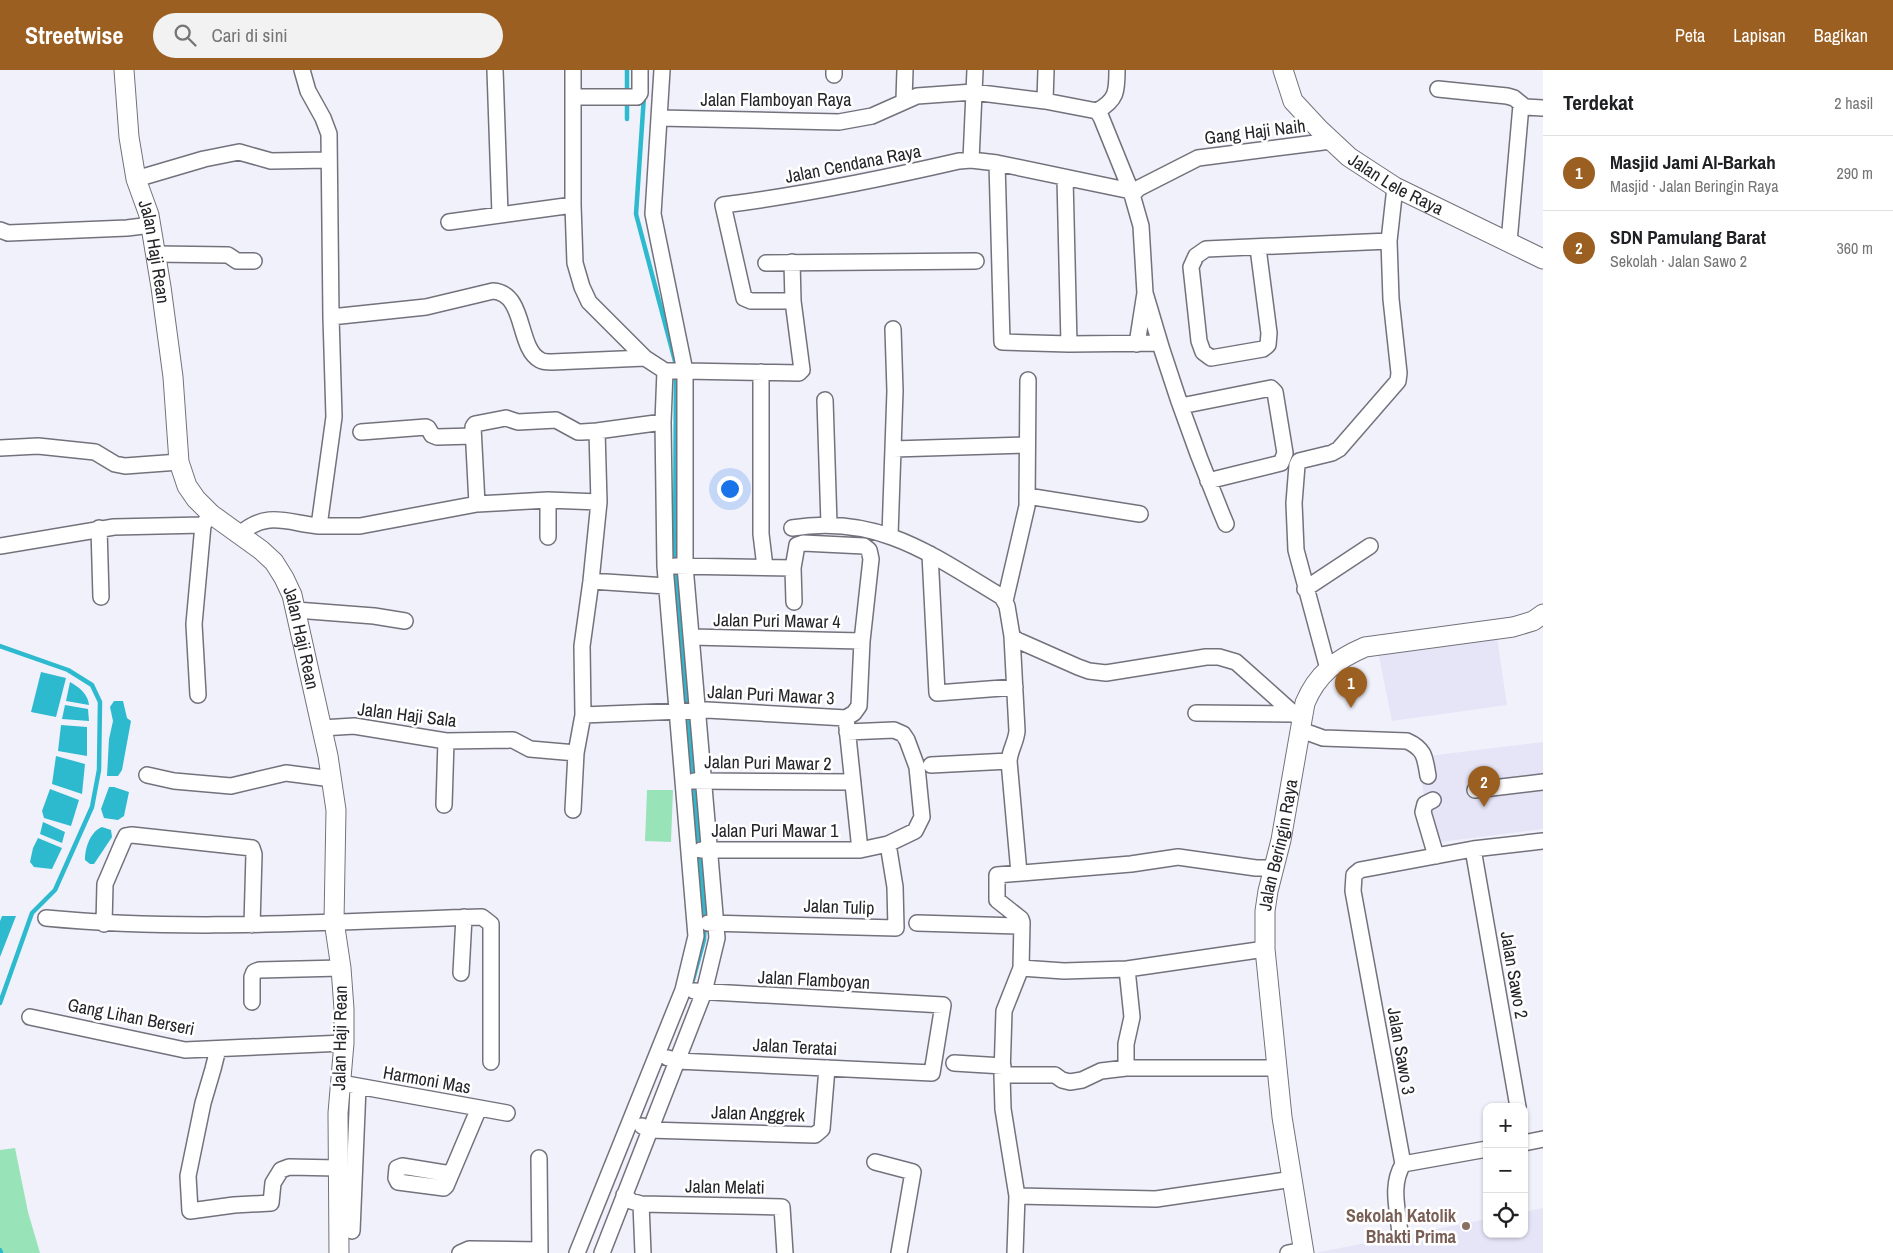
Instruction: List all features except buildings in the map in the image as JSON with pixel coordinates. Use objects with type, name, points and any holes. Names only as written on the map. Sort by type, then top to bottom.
[{"type":"street","name":"Jalan Haji Rean","points":[[124,70],[129,137],[136,179],[151,225],[173,377],[178,462],[187,486],[207,519],[240,534],[261,550],[274,562],[284,578],[292,595],[296,610],[332,779],[336,810],[326,922],[341,968],[344,1043],[349,1085],[338,1168],[339,1253]]},
{"type":"street","points":[[302,70],[308,91],[323,118],[329,134],[334,417],[319,526]]},
{"type":"street","points":[[495,70],[500,214]]},
{"type":"street","points":[[573,70],[575,263],[588,302],[645,358],[674,371],[799,373],[802,370],[793,300],[792,262]]},
{"type":"street","points":[[573,97],[627,98],[639,95],[640,70]]},
{"type":"street","points":[[602,1253],[704,992],[716,947],[706,923],[688,711],[666,586],[675,566],[674,371],[653,214],[662,70]]},
{"type":"street","points":[[904,100],[905,70]]},
{"type":"street","points":[[971,160],[975,70]]},
{"type":"street","points":[[1044,101],[1046,70]]},
{"type":"street","points":[[1117,70],[1117,92],[1110,102],[1097,111],[1131,193],[1141,226],[1145,293],[1159,343],[1208,481],[1226,524]]},
{"type":"street","name":"Jalan Lele Raya","points":[[1282,70],[1293,101],[1349,157],[1395,187],[1543,259]]},
{"type":"street","points":[[1438,89],[1507,96],[1514,98],[1521,105],[1543,108]]},
{"type":"street","name":"Jalan Flamboyan Raya","points":[[659,118],[838,122],[872,116],[904,100],[917,96],[973,92],[1044,101],[1097,111]]},
{"type":"street","points":[[1509,242],[1521,105]]},
{"type":"street","name":"Gang Haji Naih","points":[[1131,193],[1198,158],[1332,141]]},
{"type":"street","points":[[136,179],[204,159],[239,152],[271,161],[329,160]]},
{"type":"street","name":"Jalan Cendana Raya","points":[[793,300],[751,300],[744,298],[723,206],[882,179],[959,161],[971,160],[997,163],[1131,193]]},
{"type":"street","points":[[997,163],[1002,342],[1069,344],[1159,343]]},
{"type":"street","points":[[1065,178],[1069,344]]},
{"type":"street","points":[[1328,669],[1296,550],[1294,503],[1297,465],[1299,461],[1332,453],[1339,449],[1398,381],[1391,299],[1389,241],[1395,187]]},
{"type":"street","points":[[449,222],[573,205]]},
{"type":"street","points":[[0,230],[8,233],[128,228],[151,225]]},
{"type":"street","points":[[1258,248],[1269,333],[1268,344],[1263,349],[1211,358],[1204,352],[1199,342],[1191,267],[1196,256],[1206,250],[1389,241]]},
{"type":"street","points":[[156,254],[228,255],[237,260],[254,261]]},
{"type":"street","points":[[766,263],[976,261]]},
{"type":"street","points":[[331,317],[426,307],[493,292],[502,292],[510,298],[532,353],[540,360],[552,362],[645,358]]},
{"type":"street","points":[[1137,344],[1145,293]]},
{"type":"street","points":[[890,535],[895,391],[893,329]]},
{"type":"street","points":[[674,371],[663,422],[675,566],[691,637],[688,711]]},
{"type":"street","points":[[761,372],[761,534],[765,568]]},
{"type":"street","points":[[1019,873],[1009,761],[1010,750],[1016,740],[1017,731],[1015,687],[1012,636],[1005,601],[1027,506],[1028,380]]},
{"type":"street","points":[[1181,406],[1271,388],[1275,392],[1285,453],[1281,463],[1208,481]]},
{"type":"street","points":[[825,400],[829,524]]},
{"type":"street","points":[[361,432],[426,427],[437,437],[474,430],[506,418],[518,422],[556,420],[578,432],[597,432],[663,422]]},
{"type":"street","points":[[474,430],[477,504]]},
{"type":"street","points":[[573,810],[576,753],[583,715],[582,646],[599,502],[597,432]]},
{"type":"street","points":[[893,449],[1027,445]]},
{"type":"street","points":[[0,448],[38,446],[95,452],[115,464],[125,466],[178,462]]},
{"type":"street","points":[[1027,496],[1140,514]]},
{"type":"street","points":[[240,534],[249,526],[261,521],[278,519],[319,526],[360,526],[477,504],[548,500],[599,502]]},
{"type":"street","points":[[548,500],[548,537]]},
{"type":"street","points":[[0,546],[99,528],[207,519],[194,624],[198,695]]},
{"type":"street","points":[[803,543],[797,527],[829,524],[876,530],[930,554],[1002,597],[1005,601]]},
{"type":"street","points":[[99,528],[101,597]]},
{"type":"street","points":[[794,602],[793,568],[797,545],[803,543],[864,546],[869,550],[872,559],[862,641],[859,706],[847,725],[860,850]]},
{"type":"street","points":[[1305,589],[1370,546]]},
{"type":"street","points":[[930,554],[937,693],[1015,687]]},
{"type":"street","points":[[675,566],[793,568]]},
{"type":"street","points":[[591,581],[666,586]]},
{"type":"street","points":[[296,610],[405,620]]},
{"type":"street","name":"Jalan Beringin Raya","points":[[1299,1252],[1293,1179],[1282,1117],[1265,949],[1265,911],[1282,840],[1299,721],[1305,703],[1310,691],[1328,669],[1346,655],[1365,648],[1513,627],[1533,620],[1543,614]]},
{"type":"street","points":[[1012,636],[1078,667],[1089,671],[1106,673],[1191,659],[1218,657],[1228,659],[1246,669],[1299,721],[1323,738],[1407,741],[1418,746],[1425,758],[1428,776]]},
{"type":"street","name":"Jalan Puri Mawar 4","points":[[691,637],[862,641]]},
{"type":"street","name":"Jalan Puri Mawar 3","points":[[583,715],[688,711],[894,730],[903,734],[907,740],[918,767],[922,817],[915,832],[888,844]]},
{"type":"street","points":[[1196,713],[1299,721]]},
{"type":"street","name":"Jalan Haji Sala","points":[[322,728],[354,726],[446,742],[513,740],[530,749],[576,753]]},
{"type":"street","points":[[444,805],[446,742]]},
{"type":"street","points":[[931,765],[1009,761]]},
{"type":"street","points":[[147,775],[174,781],[231,786],[286,773],[332,779]]},
{"type":"street","name":"Jalan Puri Mawar 2","points":[[694,781],[853,782]]},
{"type":"street","points":[[1475,790],[1543,782]]},
{"type":"street","points":[[1433,800],[1424,804],[1423,812],[1436,856],[1473,849],[1543,841]]},
{"type":"street","points":[[104,924],[105,884],[126,836],[132,835],[252,848],[254,854],[252,926]]},
{"type":"street","name":"Jalan Puri Mawar 1","points":[[700,850],[860,850],[888,844]]},
{"type":"street","name":"Jalan Tulip","points":[[706,923],[896,928],[895,886],[888,844]]},
{"type":"street","name":"Jalan Sawo 2","points":[[1473,849],[1517,1103]]},
{"type":"street","name":"Jalan Sawo 3","points":[[1400,1234],[1395,1186],[1397,1175],[1403,1164],[1353,891],[1354,875],[1360,870],[1436,856]]},
{"type":"street","points":[[1015,1253],[1017,1196],[1003,1109],[1002,1070],[1004,1011],[1008,996],[1015,986],[1021,968],[1022,926],[1021,919],[1000,903],[996,897],[997,875],[1131,864],[1178,857],[1256,868],[1274,868]]},
{"type":"street","points":[[462,973],[464,917]]},
{"type":"street","points":[[46,918],[104,924],[252,926],[482,917],[491,924],[491,1062]]},
{"type":"street","points":[[577,1253],[683,990],[696,936],[706,923]]},
{"type":"street","points":[[917,923],[1022,926]]},
{"type":"street","points":[[1021,968],[1064,971],[1127,970],[1265,949]]},
{"type":"street","points":[[252,1002],[252,977],[254,972],[259,970],[341,968]]},
{"type":"street","points":[[1126,1068],[1126,1044],[1132,1017],[1127,970]]},
{"type":"street","name":"Jalan Flamboyan","points":[[683,990],[943,1005],[932,1072]]},
{"type":"street","name":"Gang Lihan Berseri","points":[[30,1017],[185,1050],[344,1043]]},
{"type":"street","points":[[218,1049],[203,1103],[188,1176],[190,1210],[271,1202],[273,1183],[281,1170],[289,1167],[338,1168]]},
{"type":"street","name":"Jalan Teratai","points":[[657,1054],[677,1061],[932,1072]]},
{"type":"street","points":[[954,1063],[1002,1070],[1055,1074],[1062,1080],[1070,1082],[1082,1080],[1101,1071],[1126,1068],[1277,1068]]},
{"type":"street","name":"Jalan Anggrek","points":[[631,1120],[649,1130],[815,1135],[822,1129],[828,1068]]},
{"type":"street","points":[[349,1085],[352,1231]]},
{"type":"street","name":"Harmoni Mas","points":[[349,1085],[507,1112]]},
{"type":"street","points":[[451,1174],[479,1108]]},
{"type":"street","points":[[1528,1142],[1543,1140]]},
{"type":"street","points":[[1403,1164],[1483,1150]]},
{"type":"street","points":[[460,1253],[468,1249],[540,1252],[539,1158]]},
{"type":"street","points":[[875,1162],[913,1172],[899,1253]]},
{"type":"street","points":[[1017,1196],[1156,1199],[1293,1179]]},
{"type":"street","name":"Jalan Melati","points":[[624,1195],[631,1201],[641,1204],[782,1207],[785,1253]]},
{"type":"street","points":[[641,1204],[643,1253]]},
{"type":"shaded area","points":[[1497,637],[1507,705],[1392,721],[1379,656]]},
{"type":"shaded area","points":[[1543,742],[1543,829],[1432,843],[1422,784],[1420,757]]},
{"type":"shaded area","name":"Sekolah Katolik Bhakti Prima","points":[[1543,1208],[1543,1253],[1315,1253],[1483,1220],[1483,1238],[1528,1238],[1528,1211]]},
{"type":"green space","points":[[647,790],[673,790],[671,842],[645,841]]},
{"type":"green space","points":[[15,1148],[28,1212],[40,1253],[0,1253],[0,1150]]},
{"type":"water","points":[[41,672],[66,678],[56,717],[31,712]]},
{"type":"water","points":[[70,682],[83,691],[89,705],[66,701]]},
{"type":"water","points":[[114,701],[123,701],[127,718],[131,721],[122,770],[118,776],[107,776],[109,739],[113,721],[110,707]]},
{"type":"water","points":[[65,705],[88,709],[89,721],[62,719]]},
{"type":"water","points":[[61,725],[87,727],[87,756],[58,751]]},
{"type":"water","points":[[56,756],[85,764],[82,794],[52,784]]},
{"type":"water","points":[[109,787],[129,792],[124,816],[118,820],[104,818],[101,809]]},
{"type":"water","points":[[50,789],[79,800],[71,826],[44,818],[42,811]]},
{"type":"water","points":[[43,822],[65,832],[62,843],[40,834]]},
{"type":"water","points":[[102,827],[111,830],[112,837],[94,864],[90,864],[85,860],[87,846],[91,836]]},
{"type":"water","points":[[38,838],[62,848],[52,869],[34,867],[30,862],[33,848]]},
{"type":"water","points":[[2,916],[16,916],[0,957],[0,921]]},
{"type":"waterway","points":[[627,70],[627,119]]},
{"type":"waterway","points":[[644,96],[636,214],[676,365],[675,561],[705,918],[704,940],[693,980]]},
{"type":"waterway","points":[[0,646],[68,670],[92,685],[100,702],[99,770],[92,807],[55,890],[32,913],[0,1003]]},
{"type":"place","name":"Masjid Jami Al-Barkah","points":[[1351,708]]},
{"type":"place","name":"SDN Pamulang Barat","points":[[1484,807]]},
{"type":"place","name":"Sekolah Katolik Bhakti Prima","points":[[1466,1226]]}]
